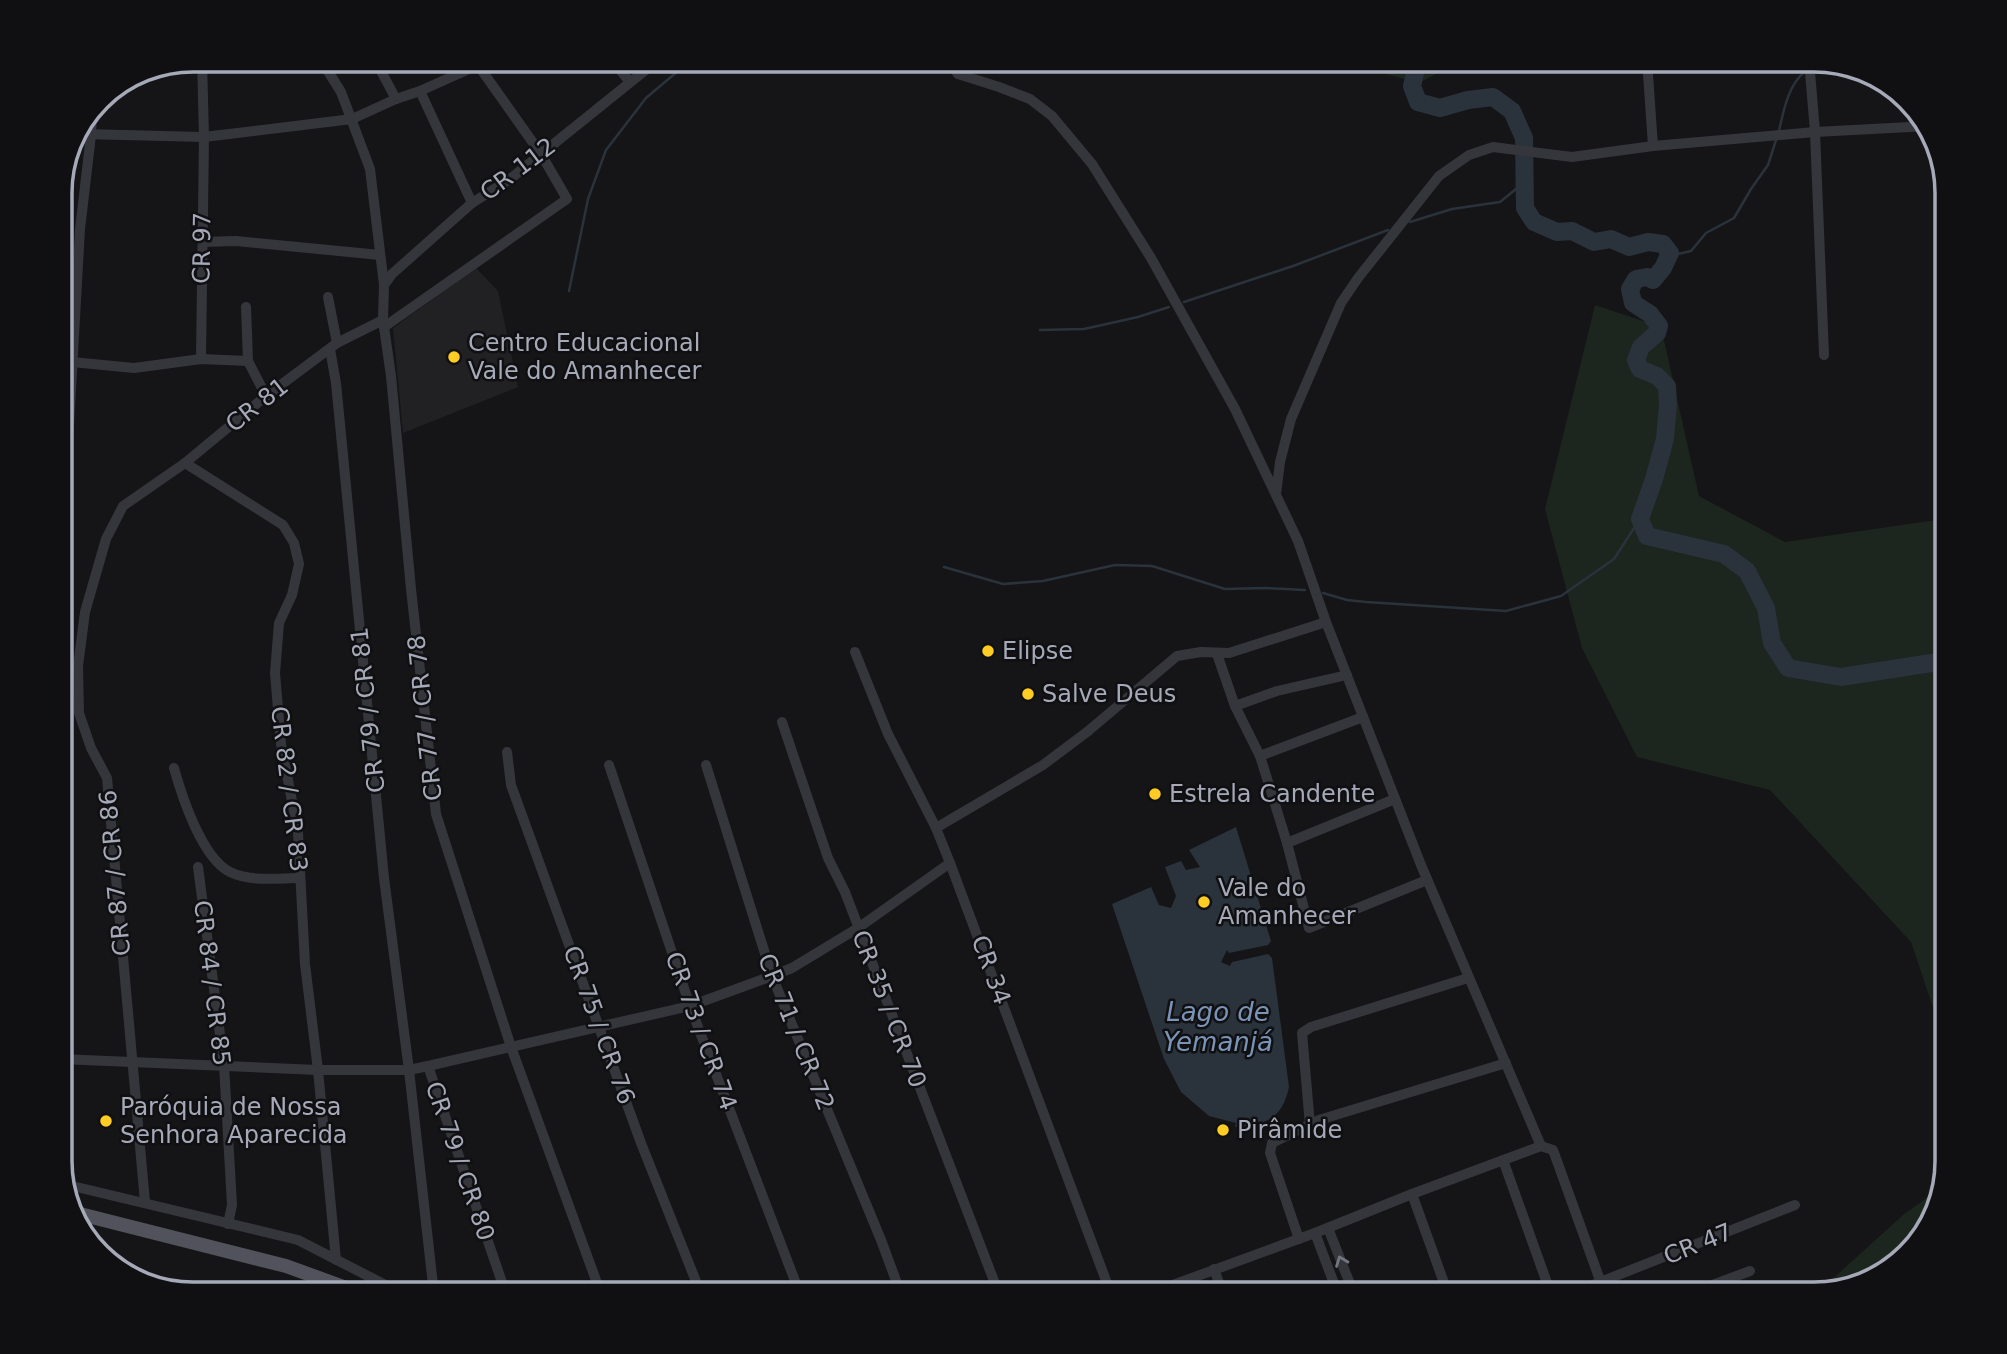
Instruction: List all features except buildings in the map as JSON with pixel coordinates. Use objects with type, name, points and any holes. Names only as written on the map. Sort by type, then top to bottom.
[{"type":"main road","points":[[85,1215],[286,1266],[330,1282]]},
{"type":"street","name":"CR 97","points":[[201,359],[202,72]]},
{"type":"street","name":"CR 77 / CR 78","points":[[328,72],[341,92],[370,169],[384,285],[384,323],[436,814],[511,1047],[597,1282]]},
{"type":"street","points":[[381,72],[396,99]]},
{"type":"street","points":[[87,135],[204,137],[352,120],[461,72]]},
{"type":"street","points":[[489,72],[541,153]]},
{"type":"street","points":[[622,72],[630,82]]},
{"type":"street","name":"CR 112","points":[[384,285],[392,274],[472,204],[510,179],[643,72]]},
{"type":"street","points":[[957,72],[1030,99],[1052,116],[1092,164],[1151,258],[1235,409],[1298,541],[1326,622],[1427,880],[1541,1146]]},
{"type":"street","points":[[1648,72],[1653,146]]},
{"type":"street","points":[[1810,72],[1824,355]]},
{"type":"street","points":[[420,91],[472,204]]},
{"type":"street","points":[[1276,495],[1280,462],[1291,419],[1341,303],[1439,176],[1469,155],[1493,147],[1572,157],[1653,146],[1915,127]]},
{"type":"street","points":[[87,135],[72,362],[134,368],[201,359],[248,361]]},
{"type":"street","name":"CR 81","points":[[185,463],[266,396],[333,346],[384,323],[567,199],[541,153]]},
{"type":"street","points":[[203,242],[236,241],[380,255]]},
{"type":"street","name":"CR 79 / CR 81","points":[[328,296],[384,878],[433,1282]]},
{"type":"street","points":[[246,307],[248,361],[266,396]]},
{"type":"street","name":"CR 87 / CR 86","points":[[145,1202],[107,778],[91,748],[79,713],[78,666],[85,612],[106,539],[123,506],[185,463]]},
{"type":"street","name":"CR 82 / CR 83","points":[[185,463],[283,525],[294,543],[299,564],[292,595],[279,622],[275,673],[281,744],[298,832],[305,964],[336,1260]]},
{"type":"street","points":[[936,828],[1044,765],[1177,656],[1201,652],[1229,653],[1326,622]]},
{"type":"street","name":"CR 34","points":[[855,652],[888,734],[936,828],[950,863],[1107,1282]]},
{"type":"street","points":[[1217,654],[1235,706],[1260,756],[1287,843],[1309,928],[1427,880]]},
{"type":"street","points":[[72,666],[78,666]]},
{"type":"street","points":[[1235,706],[1276,691],[1347,676]]},
{"type":"street","points":[[1260,756],[1363,717]]},
{"type":"street","name":"CR 35 / CR 70","points":[[782,722],[828,858],[845,892],[994,1282]]},
{"type":"street","name":"CR 75 / CR 76","points":[[507,752],[511,785],[641,1143],[696,1282]]},
{"type":"street","name":"CR 73 / CR 74","points":[[609,765],[690,1006],[795,1282]]},
{"type":"street","name":"CR 71 / CR 72","points":[[706,765],[772,976],[897,1282]]},
{"type":"street","points":[[173,768],[196,829],[216,861],[228,872],[250,877],[300,878]]},
{"type":"street","points":[[1287,843],[1395,799]]},
{"type":"street","points":[[72,1059],[318,1070],[409,1070],[428,1066],[690,1006],[772,976],[792,968],[858,928],[950,863]]},
{"type":"street","name":"CR 84 / CR 85","points":[[198,867],[224,1065],[232,1205],[228,1224]]},
{"type":"street","points":[[1310,1125],[1302,1033],[1311,1027],[1468,978]]},
{"type":"street","points":[[1299,1239],[1270,1153],[1272,1143],[1319,1120],[1506,1063]]},
{"type":"street","name":"CR 79 / CR 80","points":[[428,1066],[502,1282]]},
{"type":"street","points":[[1180,1282],[1541,1146],[1553,1150],[1601,1282]]},
{"type":"street","points":[[1503,1160],[1547,1282]]},
{"type":"street","points":[[74,1186],[298,1240],[379,1282]]},
{"type":"street","points":[[1412,1194],[1444,1282]]},
{"type":"street","name":"CR 47","points":[[1601,1282],[1795,1205]]},
{"type":"street","points":[[1328,1228],[1349,1282]]},
{"type":"street","points":[[1315,1233],[1333,1282]]},
{"type":"street","points":[[1214,1269],[1219,1282]]},
{"type":"street","points":[[1720,1282],[1750,1271]]},
{"type":"shaded area","points":[[1384,72],[1440,72],[1419,83]]},
{"type":"shaded area","name":"Centro Educacional Vale do Amanhecer","points":[[476,268],[498,291],[518,387],[403,433],[393,328]]},
{"type":"shaded area","points":[[1595,305],[1661,327],[1699,496],[1785,542],[1935,520],[1935,1013],[1911,942],[1770,790],[1637,757],[1582,648],[1545,509]]},
{"type":"shaded area","points":[[1930,1195],[1915,1228],[1894,1252],[1861,1273],[1830,1281],[1903,1215]]},
{"type":"water","name":"Lago de Yemanjá","points":[[1236,827],[1271,941],[1268,945],[1229,953],[1227,950],[1221,962],[1230,966],[1232,962],[1268,954],[1272,958],[1289,1087],[1282,1106],[1271,1118],[1256,1124],[1235,1127],[1236,1123],[1209,1116],[1181,1092],[1164,1059],[1112,904],[1151,887],[1159,905],[1171,908],[1176,896],[1165,867],[1181,861],[1186,870],[1200,867],[1189,850]]},
{"type":"waterway","points":[[569,291],[588,199],[606,150],[646,98],[677,72]]},
{"type":"waterway","points":[[1415,72],[1412,86],[1418,102],[1440,108],[1468,100],[1493,97],[1512,111],[1524,138],[1525,208],[1534,222],[1557,232],[1572,231],[1594,242],[1611,239],[1629,247],[1648,242],[1663,244],[1670,253],[1653,280],[1647,277],[1636,279],[1630,289],[1633,303],[1650,314],[1659,326],[1657,333],[1641,347],[1636,360],[1640,369],[1657,376],[1667,386],[1665,439],[1640,519],[1647,536],[1724,554],[1747,571],[1766,608],[1772,643],[1788,668],[1841,677],[1935,662]]},
{"type":"waterway","points":[[1779,131],[1791,90],[1805,72]]},
{"type":"waterway","points":[[1670,253],[1691,251],[1706,233],[1734,218],[1768,165],[1777,137]]},
{"type":"waterway","points":[[1410,222],[1452,209],[1500,202],[1516,189],[1525,170]]},
{"type":"waterway","points":[[1184,302],[1293,266],[1388,230]]},
{"type":"waterway","points":[[1040,330],[1084,329],[1169,307]]},
{"type":"waterway","points":[[1323,593],[1366,602],[1506,611],[1561,596],[1614,559],[1640,519]]},
{"type":"waterway","points":[[944,567],[1003,584],[1043,581],[1115,565],[1152,566],[1225,589],[1305,590]]},
{"type":"place","name":"Centro Educacional Vale do Amanhecer","points":[[454,357]]},
{"type":"place","name":"Elipse","points":[[988,651]]},
{"type":"place","name":"Salve Deus","points":[[1028,694]]},
{"type":"place","name":"Estrela Candente","points":[[1155,794]]},
{"type":"place","name":"Vale do Amanhecer","points":[[1204,902]]},
{"type":"place","name":"Paróquia de Nossa Senhora Aparecida","points":[[106,1121]]},
{"type":"place","name":"Pirâmide","points":[[1223,1130]]}]
